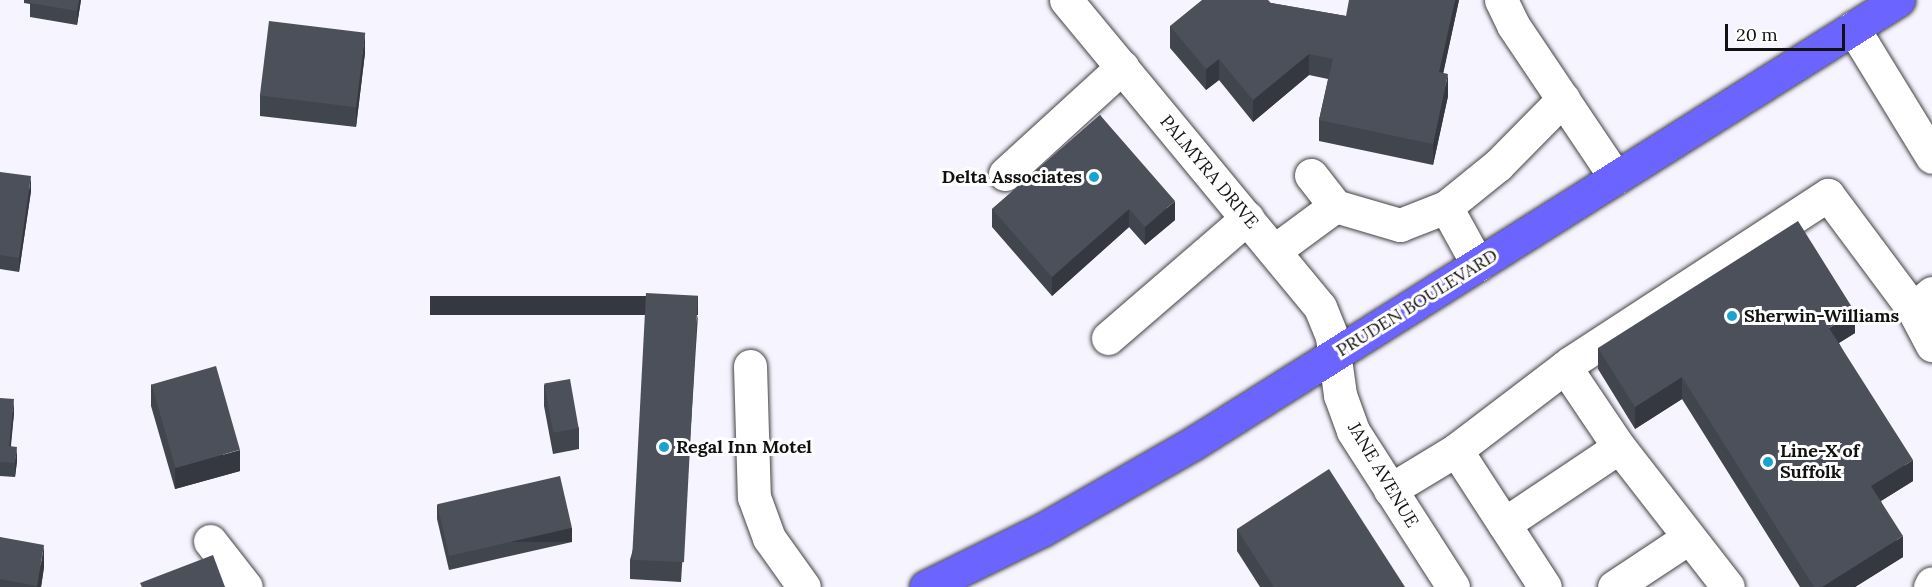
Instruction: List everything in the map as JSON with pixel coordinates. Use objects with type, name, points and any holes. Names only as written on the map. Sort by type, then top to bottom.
[{"type":"main road","name":"PRUDEN BOULEVARD","points":[[926,587],[1052,524],[1194,443],[1898,0]]},
{"type":"street","name":"PALMYRA DRIVE","points":[[1066,0],[1320,307],[1335,354]]},
{"type":"street","points":[[1502,0],[1513,25],[1616,178]]},
{"type":"street","points":[[1853,28],[1932,157]]},
{"type":"street","points":[[1005,174],[1122,67]]},
{"type":"street","points":[[1311,175],[1335,206],[1401,225],[1446,207],[1498,165],[1563,99]]},
{"type":"street","points":[[1390,490],[1456,450],[1566,367],[1828,195],[1922,301],[1932,345]]},
{"type":"street","points":[[1274,251],[1335,206]]},
{"type":"street","points":[[1446,207],[1478,265]]},
{"type":"street","points":[[1108,338],[1247,218]]},
{"type":"street","name":"JANE AVENUE","points":[[1335,354],[1340,395],[1353,431],[1453,587]]},
{"type":"street","points":[[750,366],[754,497],[769,538],[804,587]]},
{"type":"street","points":[[1566,367],[1619,447],[1728,587]]},
{"type":"street","points":[[1504,524],[1619,447]]},
{"type":"street","points":[[1456,450],[1545,587]]},
{"type":"street","points":[[1614,587],[1688,538]]},
{"type":"street","points":[[210,541],[246,587]]},
{"type":"street","points":[[1930,587],[1932,582]]},
{"type":"building","points":[[30,0],[79,0],[77,11],[30,3]]},
{"type":"building","points":[[1202,0],[1268,0],[1271,3],[1346,16],[1349,0],[1455,0],[1439,72],[1448,74],[1433,144],[1319,120],[1333,59],[1309,54],[1253,100],[1219,59],[1206,69],[1170,26]]},
{"type":"building","points":[[269,21],[365,33],[356,107],[260,95]]},
{"type":"building","name":"Delta Associates","points":[[1100,115],[1175,201],[1145,227],[1129,209],[1052,277],[992,209]]},
{"type":"building","points":[[0,172],[31,176],[19,258],[0,255]]},
{"type":"building","points":[[1798,221],[1855,312],[1829,328],[1913,460],[1871,486],[1903,536],[1822,587],[1814,587],[1682,377],[1635,407],[1598,348]]},
{"type":"building","name":"Regal Inn Motel","points":[[646,293],[698,296],[684,562],[632,560]]},
{"type":"building","points":[[216,366],[240,450],[176,468],[152,384]]},
{"type":"building","points":[[570,379],[579,428],[553,433],[544,384]]},
{"type":"building","points":[[0,398],[14,399],[9,446],[17,447],[15,463],[0,462]]},
{"type":"building","points":[[1329,469],[1405,587],[1274,587],[1237,529]]},
{"type":"building","points":[[560,476],[572,528],[449,556],[437,504]]},
{"type":"building","points":[[0,537],[44,545],[37,586],[0,579]]},
{"type":"building","points":[[213,555],[225,587],[142,587],[140,583]]},
{"type":"place","name":"Delta Associates","points":[[1094,177]]},
{"type":"place","name":"Sherwin-Williams","points":[[1732,316]]},
{"type":"place","name":"Regal Inn Motel","points":[[664,447]]},
{"type":"place","name":"Line-X of Suffolk","points":[[1768,462]]}]
